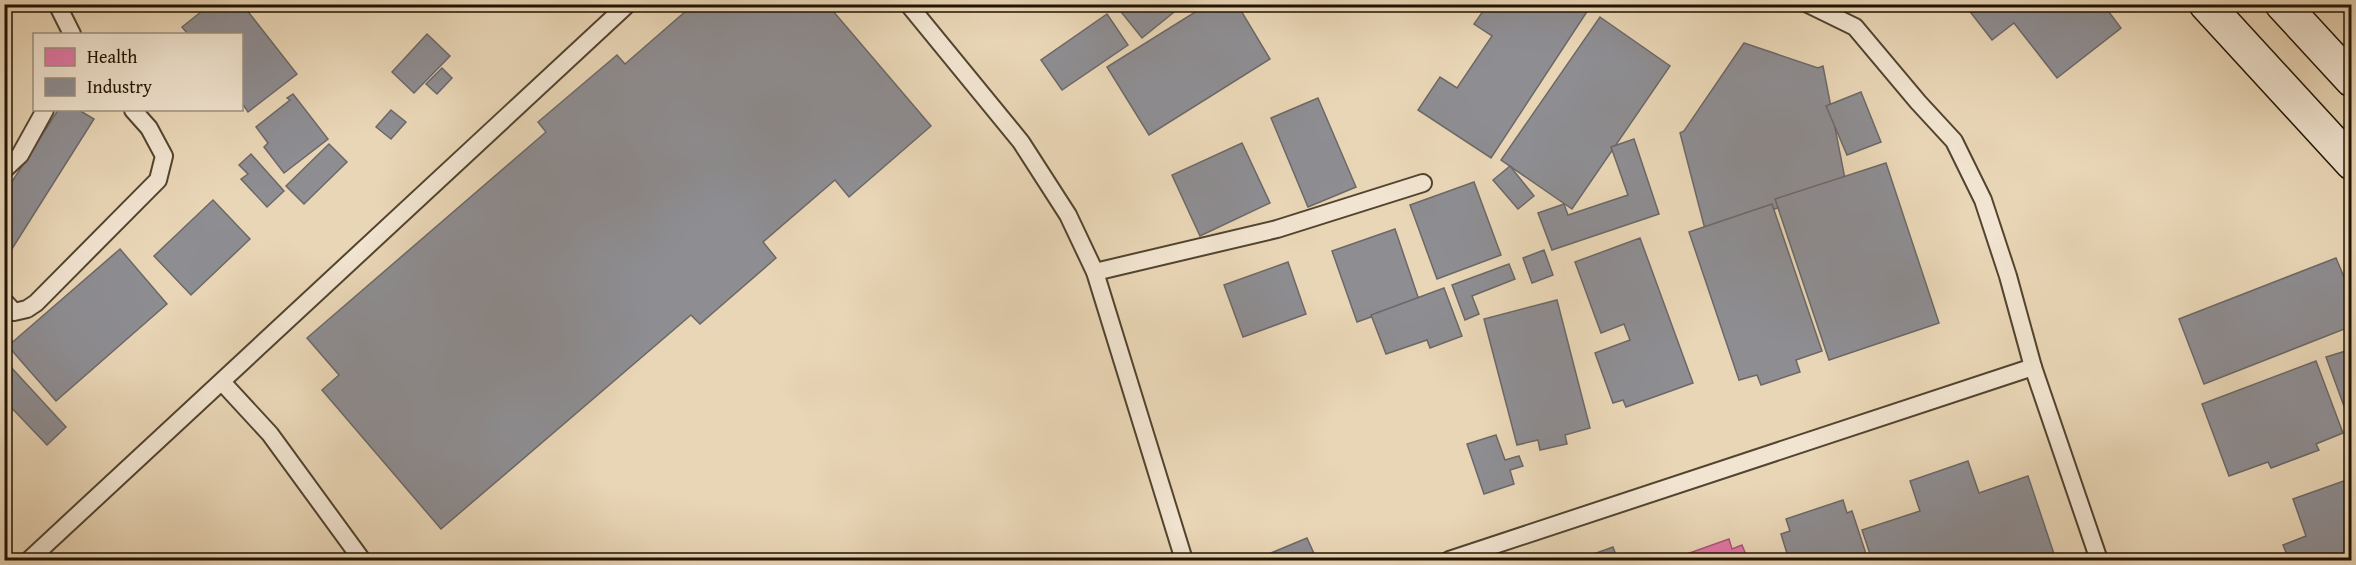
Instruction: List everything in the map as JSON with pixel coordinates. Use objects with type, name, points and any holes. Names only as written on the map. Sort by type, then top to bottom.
[{"type":"street","points":[[2206,4],[2352,163]]},
{"type":"street","points":[[2282,4],[2352,80]]},
{"type":"lane","points":[[57,4],[72,33]]},
{"type":"lane","points":[[29,561],[628,4]]},
{"type":"lane","points":[[908,4],[1021,142],[1068,215],[1095,273],[1184,561]]},
{"type":"lane","points":[[1808,4],[1855,27],[1954,141],[1983,200],[2008,276],[2033,368],[2099,561]]},
{"type":"lane","points":[[4,170],[20,155],[44,111]]},
{"type":"lane","points":[[4,301],[14,312],[27,309],[36,303],[158,180],[164,156],[150,128],[134,111]]},
{"type":"lane","points":[[1095,273],[1277,229],[1424,183]]},
{"type":"lane","points":[[1449,561],[2033,368]]},
{"type":"lane","points":[[222,382],[270,434],[362,561]]},
{"type":"building: Health","points":[[1729,539],[1732,549],[1742,545],[1748,560],[1682,560],[1681,556]]},
{"type":"building: Industry","points":[[211,4],[242,4],[297,74],[248,112],[243,104],[243,33],[187,33],[182,27]]},
{"type":"building: Industry","points":[[694,4],[827,4],[931,126],[849,197],[835,180],[763,242],[776,258],[700,324],[691,315],[441,529],[322,390],[339,375],[307,338],[546,132],[538,122],[617,55],[625,64]]},
{"type":"building: Industry","points":[[1122,4],[1184,4],[1142,38],[1118,8]]},
{"type":"building: Industry","points":[[1208,4],[1237,4],[1270,59],[1149,135],[1107,67]]},
{"type":"building: Industry","points":[[1488,4],[1503,4],[1507,8],[1510,4],[1592,4],[1491,158],[1418,110],[1440,77],[1457,88],[1492,36],[1474,24]]},
{"type":"building: Industry","points":[[1964,4],[2103,4],[2121,28],[2057,78],[2014,23],[1992,40]]},
{"type":"building: Industry","points":[[1107,14],[1128,45],[1062,90],[1041,60]]},
{"type":"building: Industry","points":[[1600,17],[1670,66],[1572,209],[1501,160]]},
{"type":"building: Industry","points":[[427,34],[450,56],[414,93],[392,72]]},
{"type":"building: Industry","points":[[1744,43],[1818,68],[1823,66],[1846,184],[1706,233],[1680,133],[1684,131]]},
{"type":"building: Industry","points":[[442,68],[452,78],[437,94],[426,84]]},
{"type":"building: Industry","points":[[1861,92],[1881,142],[1847,155],[1826,106]]},
{"type":"building: Industry","points":[[293,94],[328,139],[284,173],[264,147],[268,143],[256,127],[290,100],[287,98]]},
{"type":"building: Industry","points":[[1318,98],[1356,187],[1308,207],[1271,118]]},
{"type":"building: Industry","points":[[391,110],[406,122],[391,139],[376,127]]},
{"type":"building: Industry","points":[[57,111],[81,111],[94,119],[10,252],[4,249],[4,194]]},
{"type":"building: Industry","points":[[1634,139],[1659,214],[1552,250],[1538,213],[1564,204],[1568,215],[1628,195],[1611,147]]},
{"type":"building: Industry","points":[[1242,143],[1270,203],[1200,236],[1172,175]]},
{"type":"building: Industry","points":[[329,144],[347,162],[304,204],[286,186]]},
{"type":"building: Industry","points":[[251,154],[284,191],[267,207],[241,179],[248,174],[239,165]]},
{"type":"building: Industry","points":[[1886,163],[1939,323],[1829,360],[1775,199]]},
{"type":"building: Industry","points":[[1510,166],[1534,196],[1518,209],[1493,180]]},
{"type":"building: Industry","points":[[1474,182],[1501,255],[1437,279],[1410,205]]},
{"type":"building: Industry","points":[[213,200],[250,239],[191,295],[154,256]]},
{"type":"building: Industry","points":[[1772,204],[1822,351],[1796,360],[1800,372],[1761,385],[1757,375],[1739,380],[1689,232]]},
{"type":"building: Industry","points":[[1395,229],[1419,300],[1357,322],[1332,251]]},
{"type":"building: Industry","points":[[1640,238],[1693,383],[1626,407],[1623,400],[1613,403],[1595,353],[1630,340],[1624,324],[1601,333],[1575,262]]},
{"type":"building: Industry","points":[[120,249],[167,304],[56,401],[8,346]]},
{"type":"building: Industry","points":[[1544,250],[1553,275],[1532,283],[1523,258]]},
{"type":"building: Industry","points":[[2336,258],[2352,296],[2352,326],[2204,384],[2179,319]]},
{"type":"building: Industry","points":[[1288,262],[1306,314],[1243,337],[1224,285]]},
{"type":"building: Industry","points":[[1509,264],[1515,279],[1472,296],[1479,314],[1465,320],[1452,285]]},
{"type":"building: Industry","points":[[1444,288],[1462,336],[1430,348],[1427,340],[1386,354],[1371,315]]},
{"type":"building: Industry","points":[[1557,300],[1590,428],[1565,435],[1567,444],[1540,450],[1538,440],[1517,445],[1484,319]]},
{"type":"building: Industry","points":[[2352,349],[2352,428],[2326,357]]},
{"type":"building: Industry","points":[[2316,361],[2343,433],[2316,444],[2319,450],[2271,468],[2268,462],[2229,476],[2202,404]]},
{"type":"building: Industry","points":[[9,365],[66,427],[47,445],[4,400],[4,369]]},
{"type":"building: Industry","points":[[1496,435],[1505,460],[1519,456],[1523,466],[1510,470],[1514,484],[1484,494],[1467,444]]},
{"type":"building: Industry","points":[[1968,461],[1979,493],[2028,476],[2056,560],[1872,560],[1862,530],[1920,511],[1910,481]]},
{"type":"building: Industry","points":[[2352,478],[2352,560],[2289,560],[2283,545],[2306,536],[2293,499]]},
{"type":"building: Industry","points":[[1843,500],[1847,513],[1852,511],[1868,560],[1789,560],[1781,534],[1790,531],[1786,519]]},
{"type":"building: Industry","points":[[1307,538],[1317,560],[1274,560],[1271,553]]},
{"type":"building: Industry","points":[[1613,547],[1618,560],[1577,560]]}]
